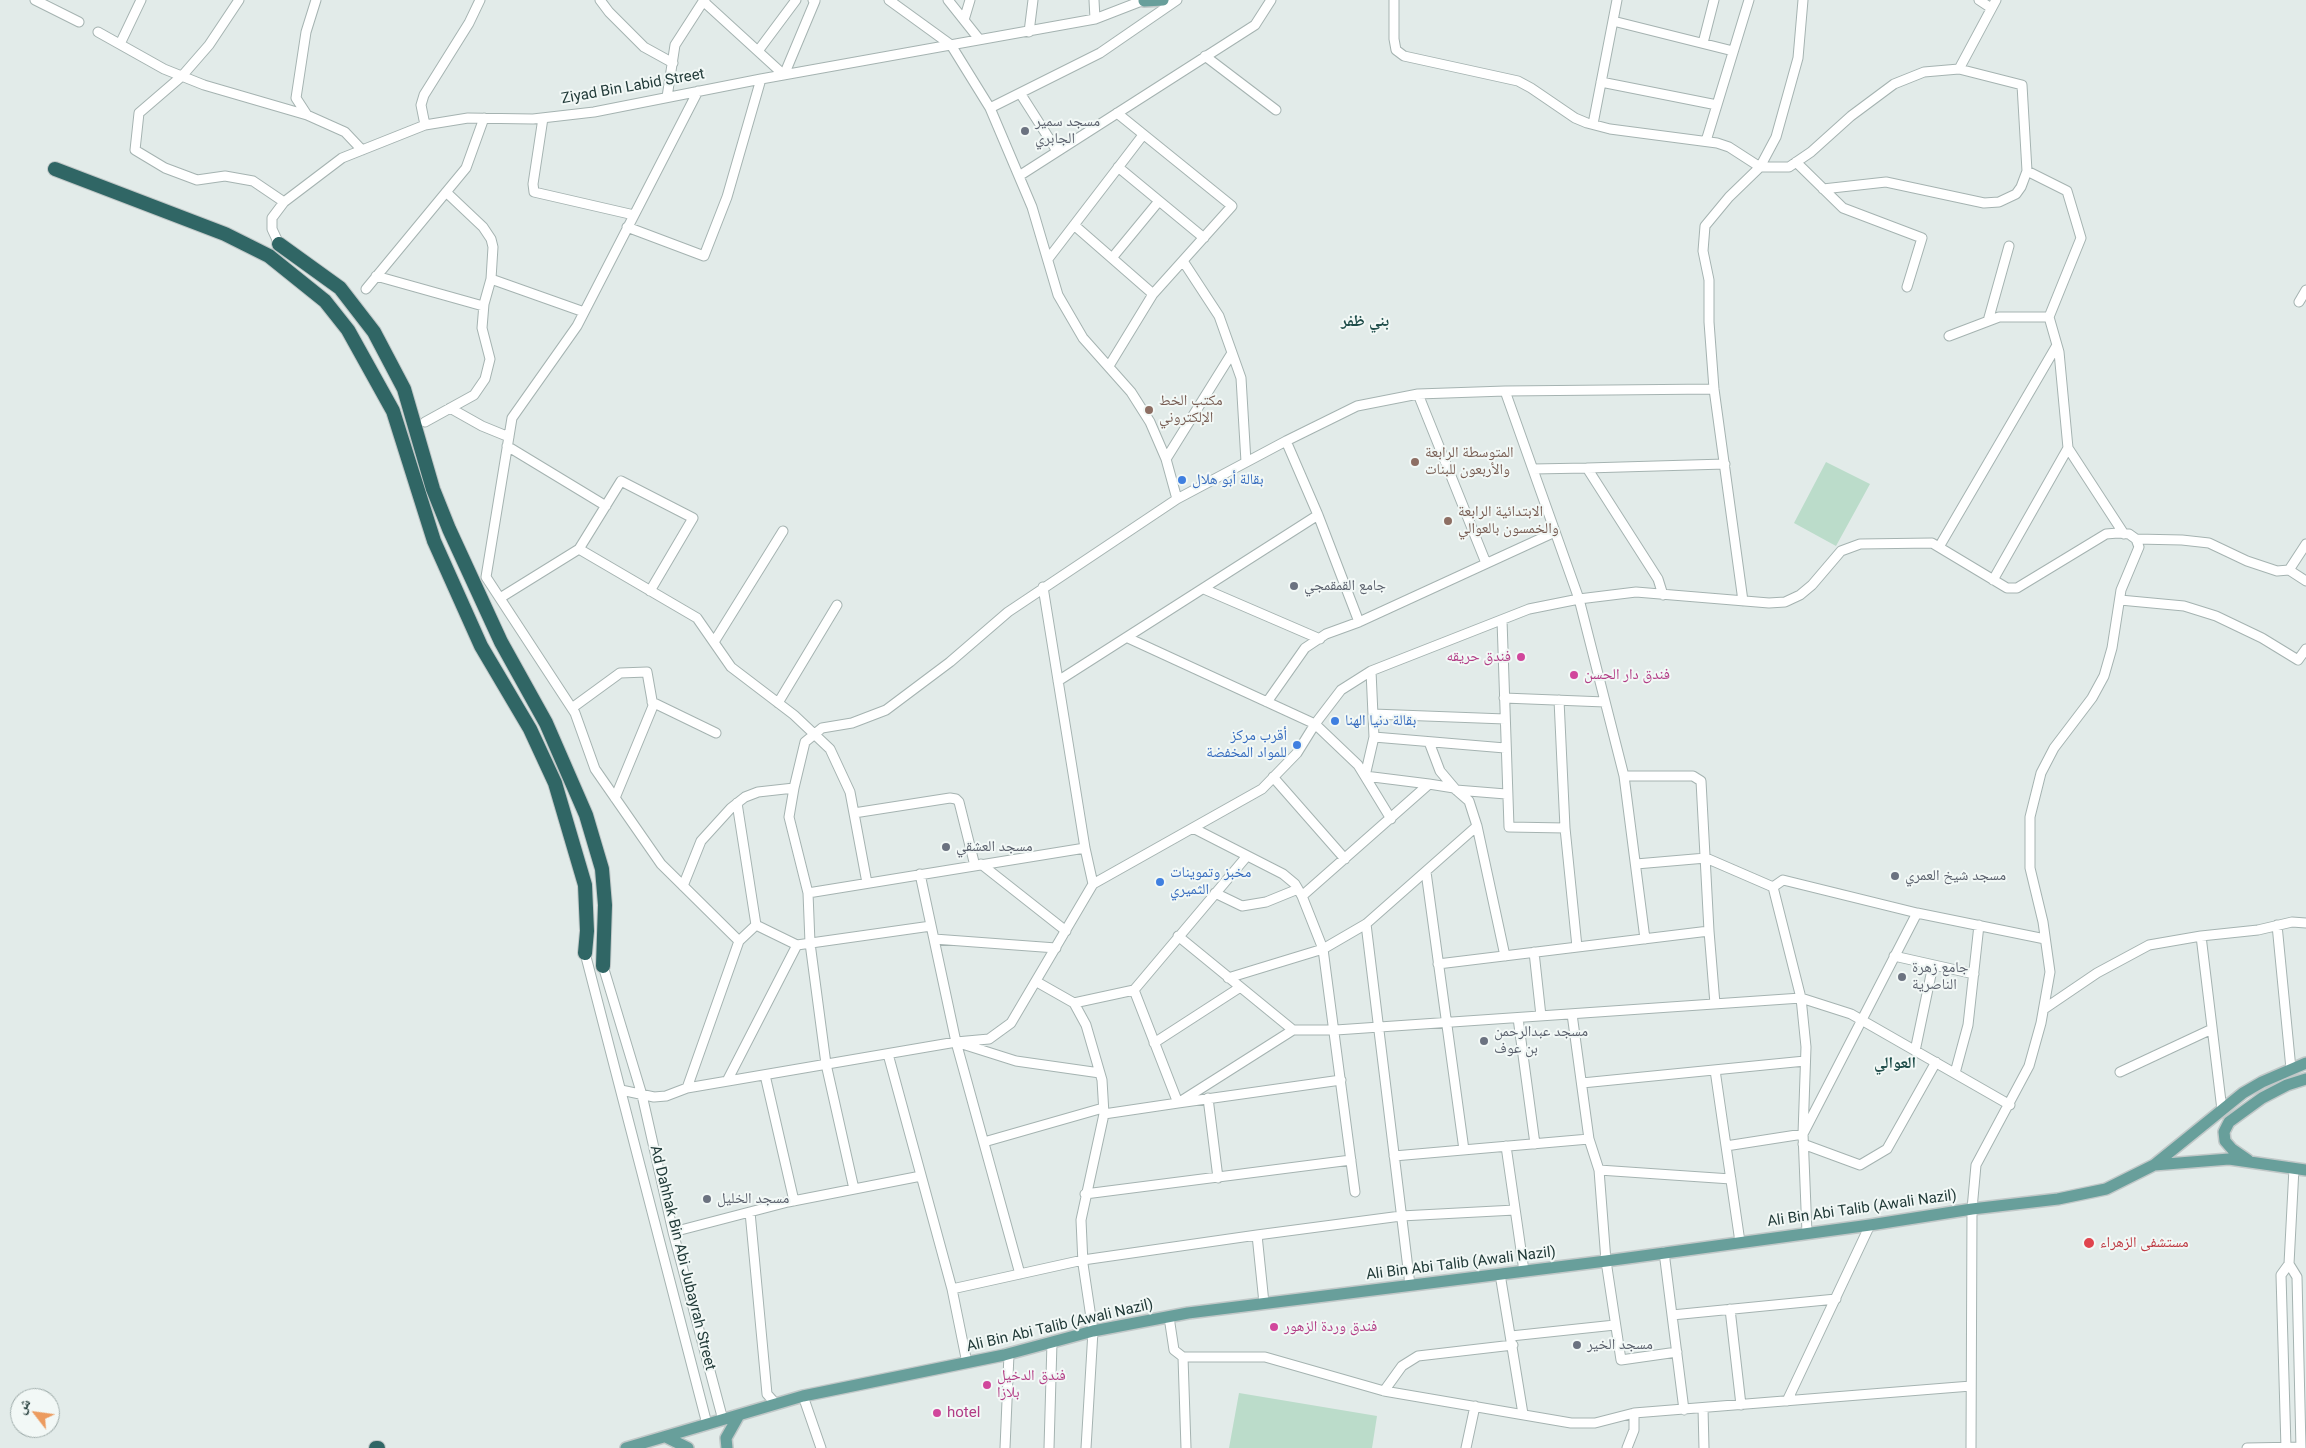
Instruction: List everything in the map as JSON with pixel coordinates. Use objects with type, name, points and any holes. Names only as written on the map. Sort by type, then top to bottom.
[{"type":"highway","points":[[55,169],[225,234],[269,256],[325,300],[348,330],[393,411],[434,541],[481,646],[530,729],[555,783],[585,885],[586,953]]},
{"type":"highway","points":[[279,244],[340,288],[374,332],[404,389],[433,489],[449,529],[501,642],[546,723],[586,815],[602,869],[605,905],[603,966]]},
{"type":"main road","name":"Ziyad Bin Labid Street","points":[[1144,1],[1163,0]]},
{"type":"main road","points":[[2154,1164],[2222,1110],[2262,1082],[2306,1062]]},
{"type":"main road","points":[[2252,1162],[2232,1149],[2225,1141],[2224,1132],[2229,1122],[2262,1098],[2287,1085],[2306,1079]]},
{"type":"main road","name":"Ali Bin Abi Talib (Awali Nazil)","points":[[626,1448],[803,1396],[1009,1354],[1094,1331],[1169,1317],[1264,1303],[1870,1226],[1972,1209],[2058,1199],[2106,1189],[2154,1164],[2229,1159],[2300,1169]]},
{"type":"main road","points":[[727,1448],[726,1438],[739,1416]]},
{"type":"main road","points":[[664,1438],[688,1448]]},
{"type":"street","points":[[35,0],[55,4],[79,22]]},
{"type":"street","points":[[120,44],[141,0]]},
{"type":"street","points":[[239,0],[209,45],[182,76],[139,113],[136,150],[165,168],[197,180],[225,176],[253,181],[284,202],[272,218],[272,229],[279,244]]},
{"type":"street","points":[[307,116],[296,98],[306,32],[316,0]]},
{"type":"street","points":[[425,124],[421,105],[424,95],[470,23],[480,0]]},
{"type":"street","points":[[600,0],[608,12],[644,46],[673,63]]},
{"type":"street","points":[[667,97],[675,45],[704,0],[784,75],[815,1],[813,0]]},
{"type":"street","points":[[758,51],[796,0]]},
{"type":"street","points":[[890,0],[951,44],[990,108],[1032,207],[1058,295],[1083,338],[1131,392],[1150,422],[1166,459],[1177,499]]},
{"type":"street","points":[[948,0],[979,39]]},
{"type":"street","points":[[964,20],[970,0]]},
{"type":"street","points":[[1029,32],[1034,0]]},
{"type":"street","points":[[1094,0],[1095,19]]},
{"type":"street","points":[[990,108],[1100,53],[1177,0]]},
{"type":"street","points":[[1019,176],[1256,25],[1271,0]]},
{"type":"street","points":[[1394,0],[1396,50],[1404,56],[1518,81],[1575,118],[1593,124],[1706,141],[1729,147],[1760,167],[1789,167],[1851,116],[1894,84],[1924,72],[1959,69],[2022,85],[2027,171],[2016,194],[1999,202],[1984,203],[1886,182],[1823,189]]},
{"type":"street","points":[[1593,124],[1617,0]]},
{"type":"street","points":[[1703,43],[1714,0]]},
{"type":"street","points":[[1706,141],[1749,0]]},
{"type":"street","points":[[1743,601],[1714,389],[1709,322],[1709,280],[1703,251],[1705,226],[1728,197],[1760,167],[1776,137],[1798,58],[1803,0]]},
{"type":"street","points":[[1979,0],[1991,8]]},
{"type":"street","points":[[1959,69],[1996,0]]},
{"type":"street","name":"Ziyad Bin Labid Street","points":[[284,202],[342,158],[425,124],[468,118],[543,118],[594,112],[761,79],[1095,19],[1144,1]]},
{"type":"street","points":[[1613,21],[1733,51]]},
{"type":"street","points":[[98,32],[182,76],[254,102],[307,116],[345,132],[362,150]]},
{"type":"street","points":[[1206,56],[1276,110]]},
{"type":"street","points":[[628,227],[704,256],[727,197],[761,79]]},
{"type":"street","points":[[1601,82],[1717,105]]},
{"type":"street","points":[[698,91],[577,326],[512,418],[486,577],[572,708],[594,769],[661,864],[739,941]]},
{"type":"street","points":[[1020,93],[1057,151]]},
{"type":"street","points":[[1108,366],[1153,294],[1232,206],[1117,113]]},
{"type":"street","points":[[366,289],[466,168],[484,118]]},
{"type":"street","points":[[543,118],[533,184],[534,192],[634,215]]},
{"type":"street","points":[[1048,259],[1143,135]]},
{"type":"street","points":[[1796,162],[1843,208],[1922,238],[1907,287]]},
{"type":"street","points":[[1118,167],[1204,238]]},
{"type":"street","points":[[2027,171],[2067,191],[2081,238],[2049,317],[2057,346],[2068,448],[2124,534]]},
{"type":"street","points":[[426,422],[474,395],[485,380],[490,359],[482,328],[483,306],[491,280],[493,247],[491,239],[483,227],[446,192]]},
{"type":"street","points":[[1112,258],[1159,201]]},
{"type":"street","points":[[1074,225],[1153,294]]},
{"type":"street","points":[[1988,321],[2009,246]]},
{"type":"street","points":[[1183,261],[1219,316],[1241,378],[1246,462]]},
{"type":"street","points":[[376,276],[483,306]]},
{"type":"street","points":[[491,280],[584,312]]},
{"type":"street","points":[[2299,302],[2306,290]]},
{"type":"street","points":[[1949,336],[1999,317],[2049,317]]},
{"type":"street","points":[[1939,547],[2057,346]]},
{"type":"street","points":[[1166,459],[1232,353]]},
{"type":"street","points":[[854,1189],[826,1064],[810,943],[808,893],[790,817],[794,788],[805,742],[822,728],[852,723],[886,710],[950,662],[1008,612],[1177,499],[1357,406],[1418,394],[1505,391],[1714,389]]},
{"type":"street","points":[[1505,391],[1579,598],[1606,702],[1624,776],[1646,939]]},
{"type":"street","points":[[1418,394],[1486,563]]},
{"type":"street","points":[[450,408],[508,441],[606,506]]},
{"type":"street","points":[[1286,441],[1318,515],[1359,622]]},
{"type":"street","points":[[1993,580],[2068,448]]},
{"type":"street","points":[[1533,469],[1725,464]]},
{"type":"street","points":[[1587,468],[1658,579],[1663,595]]},
{"type":"street","points":[[500,598],[579,549],[621,481],[692,518],[650,591]]},
{"type":"street","points":[[1058,681],[1318,515]]},
{"type":"street","points":[[714,642],[783,531]]},
{"type":"street","points":[[1267,702],[1305,648],[1320,639],[1555,532]]},
{"type":"street","points":[[621,1090],[642,1095],[666,1096],[687,1088],[956,1042],[989,1039],[1011,1023],[1037,982],[1093,884],[1262,789],[1297,753],[1315,724],[1341,690],[1371,671],[1529,609],[1579,598],[1636,592],[1769,603],[1785,602],[1800,595],[1812,585],[1831,560],[1841,551],[1860,544],[1932,543],[2007,588],[2017,588],[2106,534],[2124,534],[2136,539],[2209,543],[2247,561],[2277,572],[2288,570],[2306,581]]},
{"type":"street","points":[[1971,1448],[1972,1209],[1976,1165],[2010,1105],[2028,1066],[2044,1009],[2050,972],[2030,868],[2030,816],[2041,773],[2054,748],[2092,698],[2104,676],[2112,648],[2121,590],[2139,547],[2136,539]]},
{"type":"street","points":[[2288,570],[2306,544]]},
{"type":"street","points":[[579,549],[697,618],[731,667],[778,703],[830,749],[850,792],[867,883]]},
{"type":"street","points":[[1043,587],[1085,848],[1093,884]]},
{"type":"street","points":[[1204,588],[1320,639]]},
{"type":"street","points":[[2120,600],[2184,606],[2216,616],[2262,638],[2298,660],[2306,649]]},
{"type":"street","points":[[778,703],[836,605]]},
{"type":"street","points":[[1502,620],[1506,794],[1509,827],[1565,828]]},
{"type":"street","points":[[1128,638],[1315,724],[1358,765],[1391,819]]},
{"type":"street","points":[[1365,776],[1374,737],[1371,671]]},
{"type":"street","points":[[572,708],[620,673],[646,672],[652,706],[615,798]]},
{"type":"street","points":[[1504,698],[1606,702]]},
{"type":"street","points":[[1559,700],[1565,828],[1577,947]]},
{"type":"street","points":[[652,702],[716,733]]},
{"type":"street","points":[[1373,714],[1505,719]]},
{"type":"street","points":[[1374,737],[1505,748]]},
{"type":"street","points":[[1429,742],[1440,771],[1456,790],[1469,801],[1478,826],[1505,956]]},
{"type":"street","points":[[1365,776],[1429,784],[1456,790],[1506,794]]},
{"type":"street","points":[[1624,776],[1693,776],[1701,781],[1715,1004]]},
{"type":"street","points":[[1273,778],[1345,859]]},
{"type":"street","points":[[1215,893],[1242,906],[1300,893],[1345,859],[1429,784]]},
{"type":"street","points":[[683,886],[701,841],[737,803],[745,797],[758,792],[794,788]]},
{"type":"street","points":[[854,813],[950,798],[956,799],[960,802],[978,865],[1066,932]]},
{"type":"street","points":[[737,803],[756,925]]},
{"type":"street","points":[[1228,978],[1323,948],[1366,924],[1478,826]]},
{"type":"street","points":[[1193,828],[1283,874],[1295,884],[1300,893],[1323,948],[1336,1030],[1355,1192]]},
{"type":"street","points":[[808,893],[1085,848]]},
{"type":"street","points":[[1074,1003],[1134,990],[1248,856]]},
{"type":"street","points":[[1636,864],[1706,858],[1773,887]]},
{"type":"street","points":[[1426,872],[1464,1150]]},
{"type":"street","points":[[920,874],[956,1042],[1020,1274]]},
{"type":"street","points":[[1773,887],[1783,880],[1917,913],[2045,939]]},
{"type":"street","points":[[1773,887],[1801,998],[1805,1061],[1802,1134],[1807,1233]]},
{"type":"street","points":[[1802,1134],[1917,913]]},
{"type":"street","points":[[2044,1009],[2097,973],[2149,945],[2201,936],[2258,930],[2292,922],[2306,923]]},
{"type":"street","points":[[1366,924],[1410,1285]]},
{"type":"street","points":[[687,1088],[739,941],[756,925]]},
{"type":"street","points":[[756,925],[797,945],[931,926]]},
{"type":"street","points":[[1955,1073],[1968,1025],[1979,925]]},
{"type":"street","points":[[2277,925],[2291,1069]]},
{"type":"street","points":[[1438,964],[1709,931]]},
{"type":"street","points":[[1178,936],[1239,988],[1293,1030]]},
{"type":"street","points":[[2201,936],[2222,1110]]},
{"type":"street","points":[[934,939],[1056,948]]},
{"type":"street","points":[[727,1081],[797,945]]},
{"type":"street","points":[[1534,952],[1542,1016]]},
{"type":"street","points":[[586,953],[707,1424]]},
{"type":"street","points":[[1894,956],[1974,974]]},
{"type":"street","points":[[1915,1050],[1933,965]]},
{"type":"street","name":"Ad Dahhak Bin Abi Jubayrah Street","points":[[603,966],[642,1095],[673,1232],[723,1420]]},
{"type":"street","points":[[1037,982],[1074,1003],[1086,1025],[1100,1074],[1104,1111],[1080,1220],[1083,1260],[1094,1331],[1086,1448]]},
{"type":"street","points":[[1154,1043],[1239,988]]},
{"type":"street","points":[[1134,990],[1178,1103]]},
{"type":"street","points":[[1178,1103],[1293,1030],[1336,1030],[1801,998],[1851,1014],[2010,1105]]},
{"type":"street","points":[[1572,1014],[1589,1139],[1599,1170],[1606,1261],[1621,1360],[1677,1352]]},
{"type":"street","points":[[1518,1018],[1535,1144]]},
{"type":"street","points":[[2120,1072],[2212,1029]]},
{"type":"street","points":[[956,1042],[1016,1061],[1100,1074]]},
{"type":"street","points":[[888,1054],[952,1289],[967,1363]]},
{"type":"street","points":[[1582,1084],[1805,1061]]},
{"type":"street","points":[[1803,1144],[1860,1165],[1887,1149],[1936,1062]]},
{"type":"street","points":[[1715,1070],[1740,1242]]},
{"type":"street","points":[[765,1075],[794,1201]]},
{"type":"street","points":[[984,1142],[1104,1111],[1178,1103],[1342,1080]]},
{"type":"street","points":[[1208,1098],[1218,1178]]},
{"type":"street","points":[[1726,1146],[1802,1134]]},
{"type":"street","points":[[1394,1156],[1589,1139]]},
{"type":"street","points":[[1506,1146],[1524,1271]]},
{"type":"street","points":[[1085,1194],[1351,1160]]},
{"type":"street","points":[[2286,1448],[2281,1275],[2289,1264],[2300,1169]]},
{"type":"street","points":[[1599,1170],[1731,1179]]},
{"type":"street","points":[[673,1232],[794,1201],[921,1176]]},
{"type":"street","points":[[952,1289],[1083,1260],[1257,1235],[1401,1216],[1515,1210]]},
{"type":"street","points":[[750,1212],[767,1394],[776,1404]]},
{"type":"street","points":[[1787,1401],[1870,1226]]},
{"type":"street","points":[[1257,1235],[1264,1303]]},
{"type":"street","points":[[1664,1252],[1684,1410]]},
{"type":"street","points":[[2246,1448],[2301,1447],[2297,1276],[2289,1264]]},
{"type":"street","points":[[1500,1274],[1523,1414]]},
{"type":"street","points":[[1672,1315],[1836,1298]]},
{"type":"street","points":[[1730,1309],[1741,1405]]},
{"type":"street","points":[[1169,1317],[1174,1350],[1183,1357],[1265,1356],[1384,1391],[1571,1423],[1595,1423],[1634,1414],[1971,1386]]},
{"type":"street","points":[[1511,1336],[1615,1325]]},
{"type":"street","points":[[1049,1448],[1052,1342]]},
{"type":"street","points":[[1384,1391],[1402,1366],[1418,1356],[1513,1345]]},
{"type":"street","points":[[1004,1448],[1009,1354]]},
{"type":"street","points":[[1183,1357],[1186,1448]]},
{"type":"street","points":[[803,1396],[821,1448]]},
{"type":"street","points":[[1466,1448],[1475,1406]]},
{"type":"street","points":[[1702,1408],[1704,1448]]},
{"type":"street","points":[[1628,1448],[1634,1430],[1634,1414]]},
{"type":"street","points":[[637,1448],[664,1438]]},
{"type":"green space","points":[[1826,462],[1870,484],[1836,546],[1794,523]]},
{"type":"green space","points":[[1239,1393],[1377,1416],[1372,1448],[1229,1448]]},
{"type":"place","name":"مسجد سمير الجابري","points":[[1025,131]]},
{"type":"place","name":"مكتب الخط الإلكتروني","points":[[1149,410]]},
{"type":"place","name":"المتوسطة الرابعة والأربعون للبنات","points":[[1415,462]]},
{"type":"place","name":"بقالة أبو هلال","points":[[1182,480]]},
{"type":"place","name":"الابتدائية الرابعة والخمسون بالعوالي","points":[[1448,521]]},
{"type":"place","name":"جامع القمقمجي","points":[[1294,586]]},
{"type":"place","name":"فندق حريقه","points":[[1521,657]]},
{"type":"place","name":"فندق دار الحسن","points":[[1574,675]]},
{"type":"place","name":"بقالة دنيا الهنا","points":[[1335,721]]},
{"type":"place","name":"أقرب مركز للمواد المخفضة","points":[[1297,745]]},
{"type":"place","name":"مسجد العشقي","points":[[946,847]]},
{"type":"place","name":"مسجد شيخ العمري","points":[[1895,876]]},
{"type":"place","name":"مخبز وتموينات الثميري","points":[[1160,882]]},
{"type":"place","name":"جامع زهرة الناصرية","points":[[1902,977]]},
{"type":"place","name":"مسجد عبدالرحمن بن عوف","points":[[1484,1041]]},
{"type":"place","name":"مسجد الخليل","points":[[707,1199]]},
{"type":"place","name":"مستشفى الزهراء","points":[[2089,1243]]},
{"type":"place","name":"فندق وردة الزهور","points":[[1274,1327]]},
{"type":"place","name":"مسجد الخير","points":[[1577,1345]]},
{"type":"place","name":"فندق الدخيل بلازا","points":[[987,1385]]},
{"type":"place","name":"hotel","points":[[937,1413]]},
{"type":"district","name":"بني ظفر","points":[[1365,322]]},
{"type":"district","name":"العوالي","points":[[1895,1064]]}]
